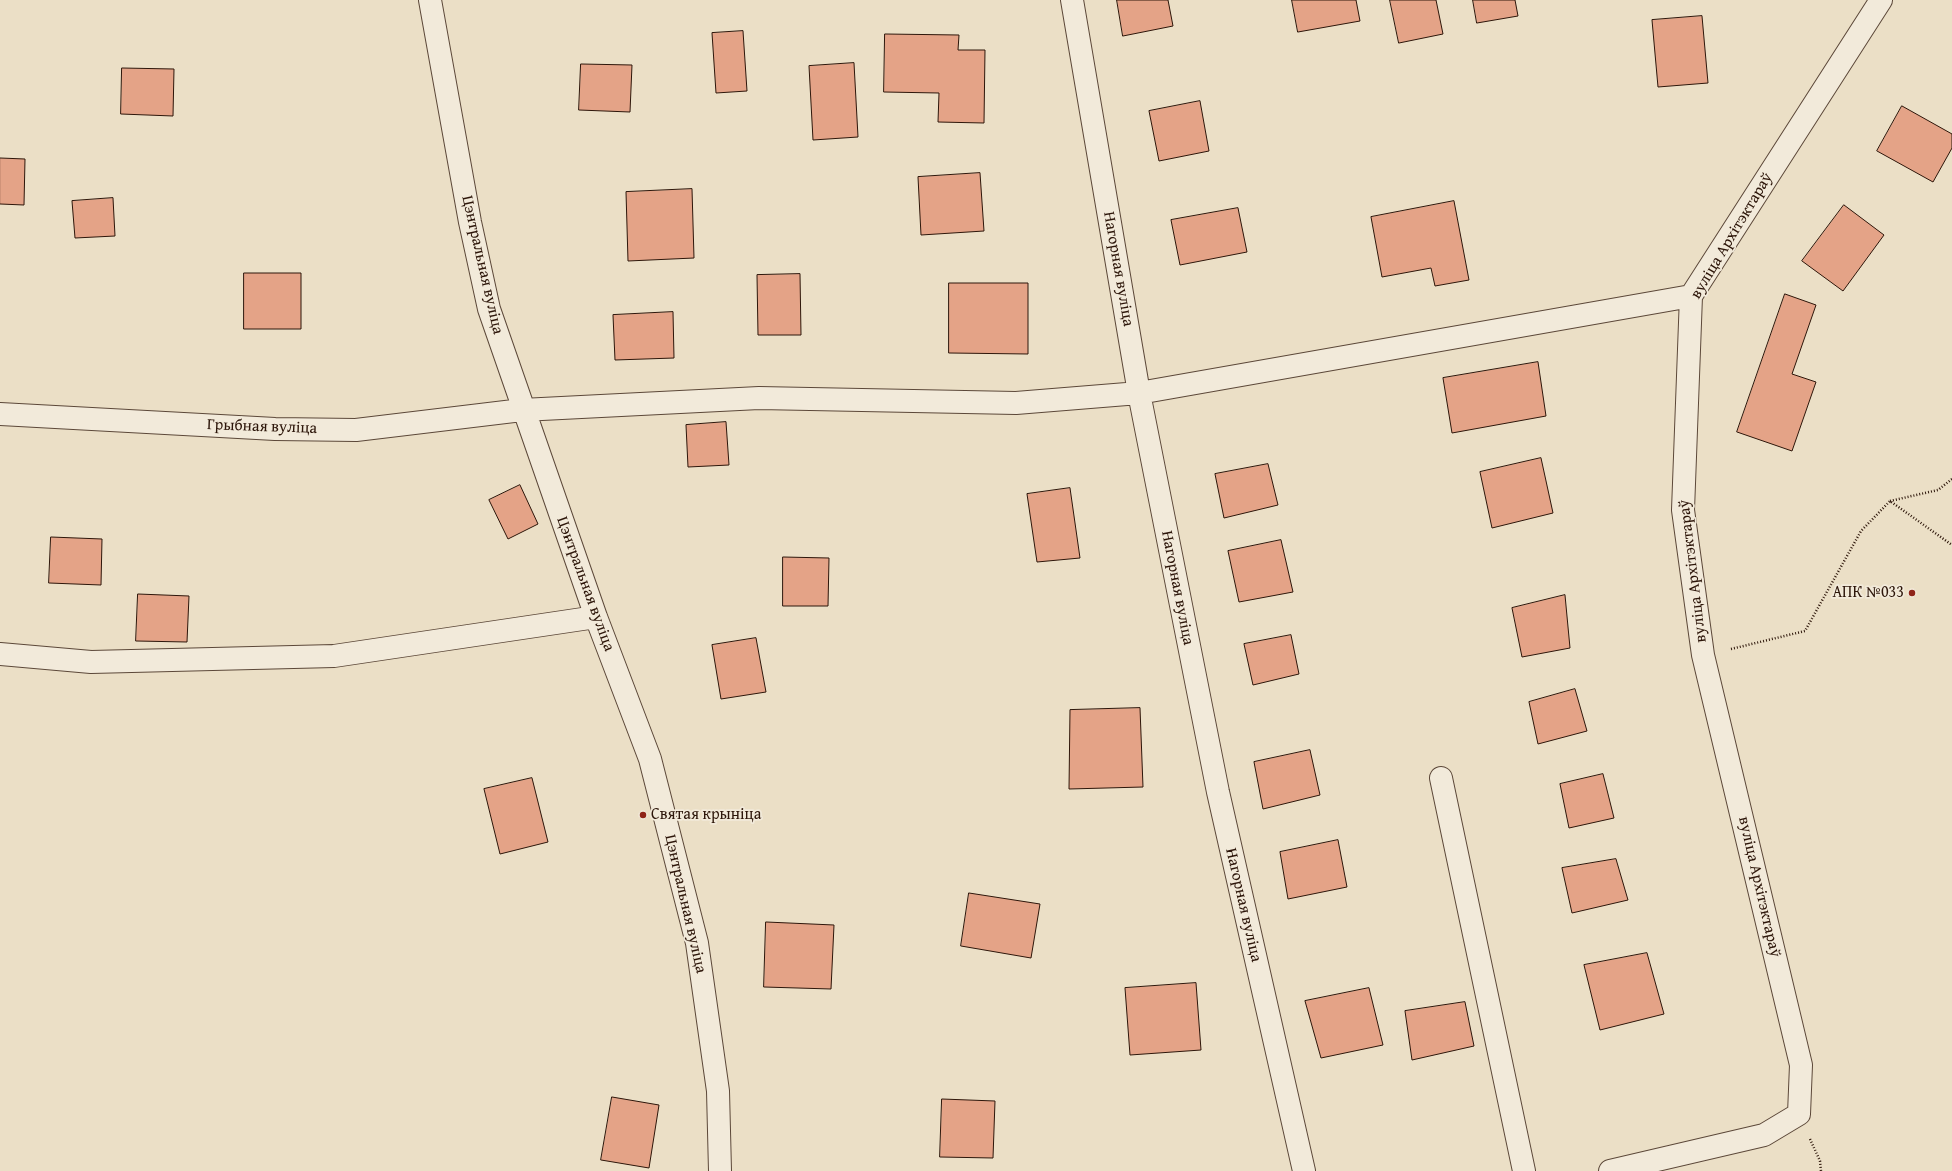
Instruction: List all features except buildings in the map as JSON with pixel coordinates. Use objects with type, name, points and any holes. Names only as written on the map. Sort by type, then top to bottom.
[{"type":"street","name":"Цэнтральная вуліца","points":[[430,0],[470,222],[489,309],[522,410],[596,617],[650,759],[697,943],[718,1091],[720,1171]]},
{"type":"street","name":"Нагорная вуліца","points":[[1072,0],[1139,393],[1218,792],[1304,1171]]},
{"type":"street","name":"вуліца Архітэктараў","points":[[1610,1171],[1764,1135],[1799,1114],[1801,1065],[1704,655],[1683,510],[1690,296],[1881,0]]},
{"type":"street","name":"Грыбная вуліца","points":[[0,414],[275,429],[356,430],[522,410],[759,398],[1016,403],[1139,393],[1690,296]]},
{"type":"street","points":[[0,654],[91,662],[334,656],[596,617]]},
{"type":"street","points":[[1441,778],[1524,1171]]},
{"type":"path","points":[[1704,655],[1805,631],[1861,531],[1890,500],[1938,490],[1952,478]]},
{"type":"path","points":[[1890,500],[1952,545]]},
{"type":"place","name":"АПК №033","points":[[1912,593]]},
{"type":"place","name":"Святая крыніца","points":[[643,815]]}]
